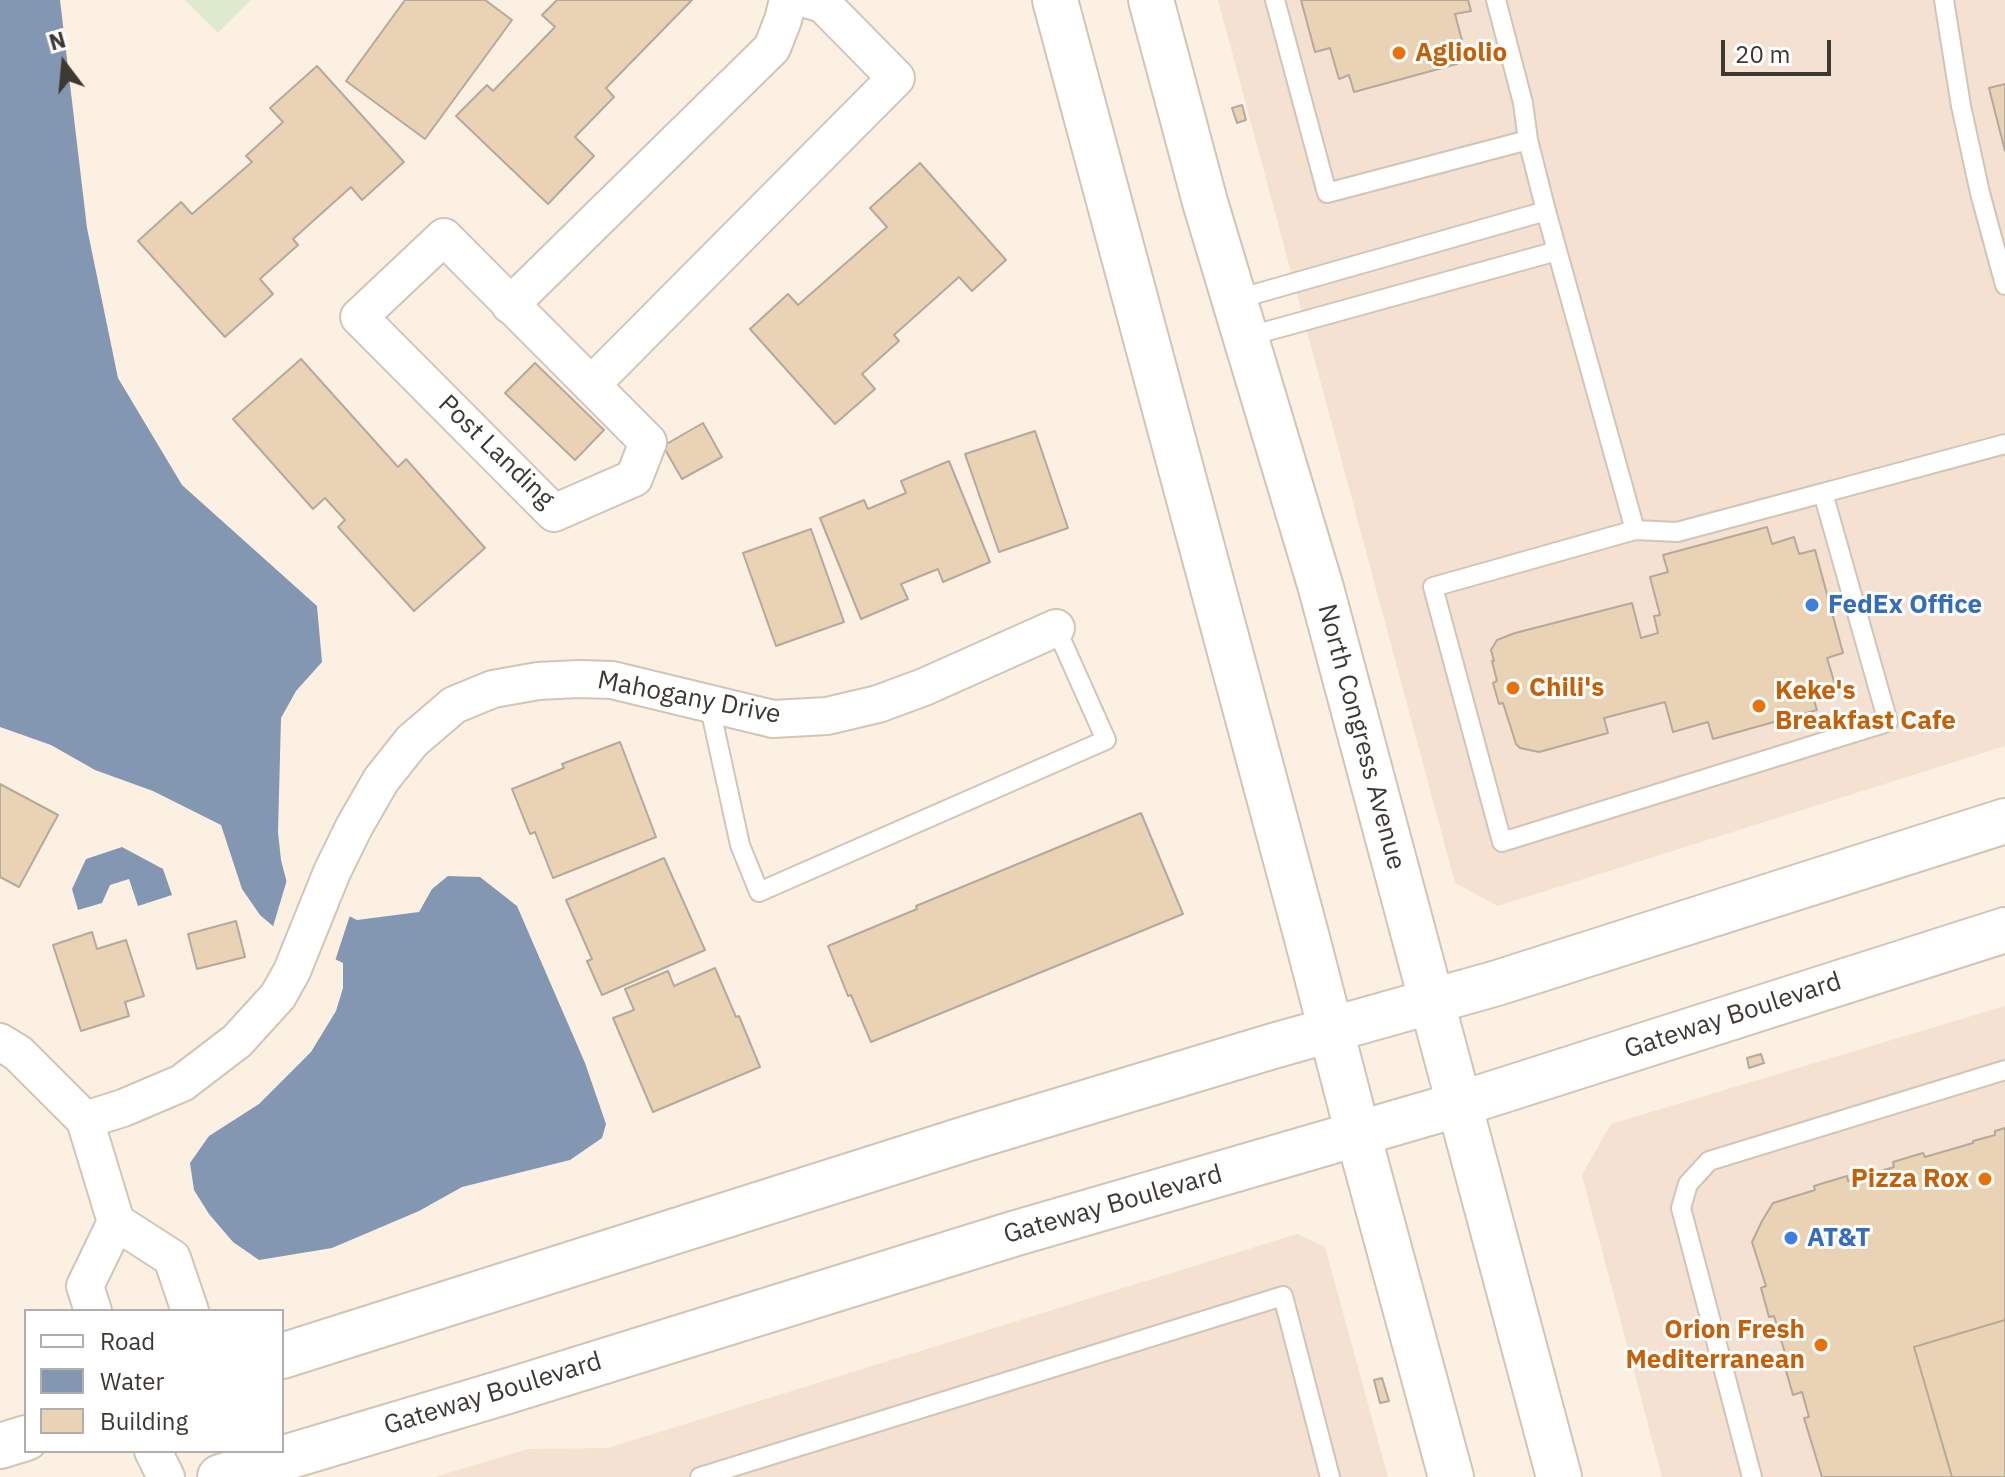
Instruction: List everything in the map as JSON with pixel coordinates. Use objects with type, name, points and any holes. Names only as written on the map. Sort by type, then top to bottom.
[{"type":"main road","points":[[1055,0],[1451,1477]]},
{"type":"main road","name":"North Congress Avenue","points":[[1151,0],[1205,202],[1321,588],[1559,1477]]},
{"type":"main road","points":[[284,1355],[972,1137],[1497,983],[2005,821]]},
{"type":"main road","name":"Gateway Boulevard","points":[[284,1453],[508,1391],[1013,1234],[1460,1104],[2005,930]]},
{"type":"main road","points":[[0,1446],[24,1439]]},
{"type":"main road","name":"Gateway Boulevard","points":[[222,1470],[284,1453]]},
{"type":"street","points":[[510,305],[772,48],[783,20],[811,1],[896,78],[591,385]]},
{"type":"street","name":"Post Landing","points":[[444,237],[591,385],[648,442],[634,478],[554,513],[359,317],[444,237]]},
{"type":"street","name":"Mahogany Drive","points":[[85,1120],[182,1083],[237,1041],[278,996],[292,971],[354,827],[381,780],[412,741],[454,705],[493,689],[538,681],[579,679],[612,680],[773,719],[827,716],[878,704],[924,687],[1056,628]]},
{"type":"street","points":[[0,1042],[18,1053],[85,1120],[116,1222],[172,1258],[189,1309]]},
{"type":"street","points":[[92,1309],[85,1286],[116,1222]]},
{"type":"street","points":[[154,1453],[166,1477]]},
{"type":"lane","points":[[1275,0],[1327,193],[1528,140]]},
{"type":"lane","points":[[1496,0],[1523,103],[1528,140],[1546,211],[1635,530]]},
{"type":"lane","points":[[1944,0],[1961,106],[2005,285]]},
{"type":"lane","points":[[1240,318],[1546,211]]},
{"type":"lane","points":[[1240,318],[1557,251]]},
{"type":"lane","points":[[1823,493],[1888,722],[1502,842],[1433,587],[1635,530],[1677,532],[2005,444]]},
{"type":"lane","points":[[709,703],[740,845],[759,892],[1106,740],[1056,628]]},
{"type":"lane","points":[[1752,1477],[1681,1208],[1688,1184],[1709,1161],[2005,1070]]},
{"type":"lane","points":[[700,1477],[1283,1296],[1330,1477]]},
{"type":"shaded area","points":[[1218,0],[2005,0],[2005,746],[1498,906],[1455,883]]},
{"type":"shaded area","points":[[2005,1006],[2005,1477],[1662,1477],[1582,1175],[1611,1124]]},
{"type":"shaded area","points":[[1297,1234],[1325,1247],[1388,1477],[435,1477],[528,1449],[608,1448]]},
{"type":"green space","points":[[185,0],[251,0],[218,33]]},
{"type":"water","points":[[0,0],[60,0],[87,228],[118,378],[182,485],[317,606],[322,662],[296,691],[281,718],[278,832],[288,887],[357,920],[419,912],[432,889],[448,876],[480,877],[517,906],[585,1063],[606,1124],[602,1138],[570,1160],[462,1187],[419,1211],[332,1248],[259,1260],[233,1242],[209,1214],[194,1190],[190,1163],[209,1136],[259,1104],[311,1052],[336,1011],[343,988],[343,963],[281,933],[260,915],[242,889],[221,825],[153,791],[95,770],[51,745],[0,727]]},
{"type":"water","points":[[122,847],[163,869],[172,895],[138,906],[129,879],[110,885],[102,903],[78,910],[72,889],[86,859]]},
{"type":"pier","points":[[289,873],[291,884],[351,912],[335,961],[272,930]]},
{"type":"building","points":[[405,0],[485,0],[512,20],[425,139],[346,81]]},
{"type":"building","points":[[557,0],[692,0],[606,88],[614,97],[575,137],[594,156],[548,204],[456,116],[487,85],[493,91],[555,27],[542,15]]},
{"type":"building","points":[[1301,0],[1468,0],[1471,11],[1455,14],[1463,44],[1453,47],[1457,64],[1354,92],[1349,75],[1339,79],[1330,48],[1315,52]]},
{"type":"building","points":[[317,66],[404,162],[362,200],[351,187],[293,239],[298,245],[260,279],[273,294],[225,337],[138,241],[181,202],[192,214],[252,162],[246,156],[283,122],[270,108]]},
{"type":"building","points":[[2005,84],[2005,151],[1989,88]]},
{"type":"building","points":[[1242,105],[1246,120],[1237,123],[1232,108]]},
{"type":"building","points":[[920,163],[1006,260],[972,291],[959,277],[894,335],[899,341],[862,374],[875,389],[835,424],[750,329],[788,294],[798,305],[887,227],[870,208]]},
{"type":"building","points":[[301,359],[398,467],[406,459],[485,548],[414,611],[338,527],[345,520],[325,498],[313,509],[233,419]]},
{"type":"building","points":[[535,363],[604,430],[575,460],[505,393]]},
{"type":"building","points":[[703,423],[722,457],[682,479],[663,446]]},
{"type":"building","points":[[1035,431],[1068,528],[999,552],[965,454]]},
{"type":"building","points":[[949,461],[990,562],[943,582],[938,569],[901,584],[908,599],[861,619],[820,518],[864,500],[868,509],[906,493],[901,481]]},
{"type":"building","points":[[1767,527],[1772,544],[1794,537],[1799,554],[1815,550],[1843,653],[1827,658],[1836,688],[1812,694],[1817,710],[1713,739],[1708,722],[1673,732],[1665,702],[1604,718],[1608,733],[1539,752],[1520,748],[1516,744],[1493,683],[1497,681],[1491,650],[1497,640],[1632,603],[1641,638],[1658,633],[1654,616],[1660,615],[1650,577],[1668,572],[1663,555]]},
{"type":"building","points":[[811,529],[844,622],[776,646],[743,553]]},
{"type":"building","points":[[620,742],[656,837],[553,878],[535,832],[530,834],[512,789],[564,768],[562,764]]},
{"type":"building","points":[[0,784],[58,815],[19,887],[0,877]]},
{"type":"building","points":[[1141,813],[1183,914],[871,1042],[828,946]]},
{"type":"building","points":[[664,858],[705,950],[602,995],[587,961],[592,959],[566,900]]},
{"type":"building","points":[[236,921],[245,957],[197,969],[188,934]]},
{"type":"building","points":[[92,932],[97,949],[126,940],[144,996],[125,1002],[129,1016],[81,1031],[53,945]]},
{"type":"building","points":[[715,968],[760,1067],[653,1112],[613,1018],[634,1010],[625,989],[668,971],[674,986]]},
{"type":"building","points":[[1761,1054],[1764,1063],[1749,1068],[1747,1058]]},
{"type":"building","points":[[2005,1128],[2005,1320],[1914,1347],[1952,1477],[1822,1477],[1804,1418],[1809,1417],[1802,1392],[1793,1395],[1784,1364],[1788,1363],[1774,1316],[1769,1317],[1761,1288],[1766,1286],[1752,1242],[1762,1221],[1773,1203],[1815,1190],[1814,1186],[1847,1176],[1848,1181],[1894,1167],[1893,1162],[1923,1153],[1925,1157],[1973,1143]]},
{"type":"building","points":[[2005,1320],[2005,1477],[1952,1477],[1914,1347]]},
{"type":"building","points":[[1382,1378],[1389,1401],[1380,1403],[1374,1380]]},
{"type":"place","name":"Agliolio","points":[[1399,53]]},
{"type":"place","name":"FedEx Office","points":[[1812,605]]},
{"type":"place","name":"Chili's","points":[[1513,688]]},
{"type":"place","name":"Keke's Breakfast Cafe","points":[[1759,706]]},
{"type":"place","name":"Pizza Rox","points":[[1985,1179]]},
{"type":"place","name":"AT&T","points":[[1791,1238]]},
{"type":"place","name":"Orion Fresh Mediterranean","points":[[1821,1345]]}]
